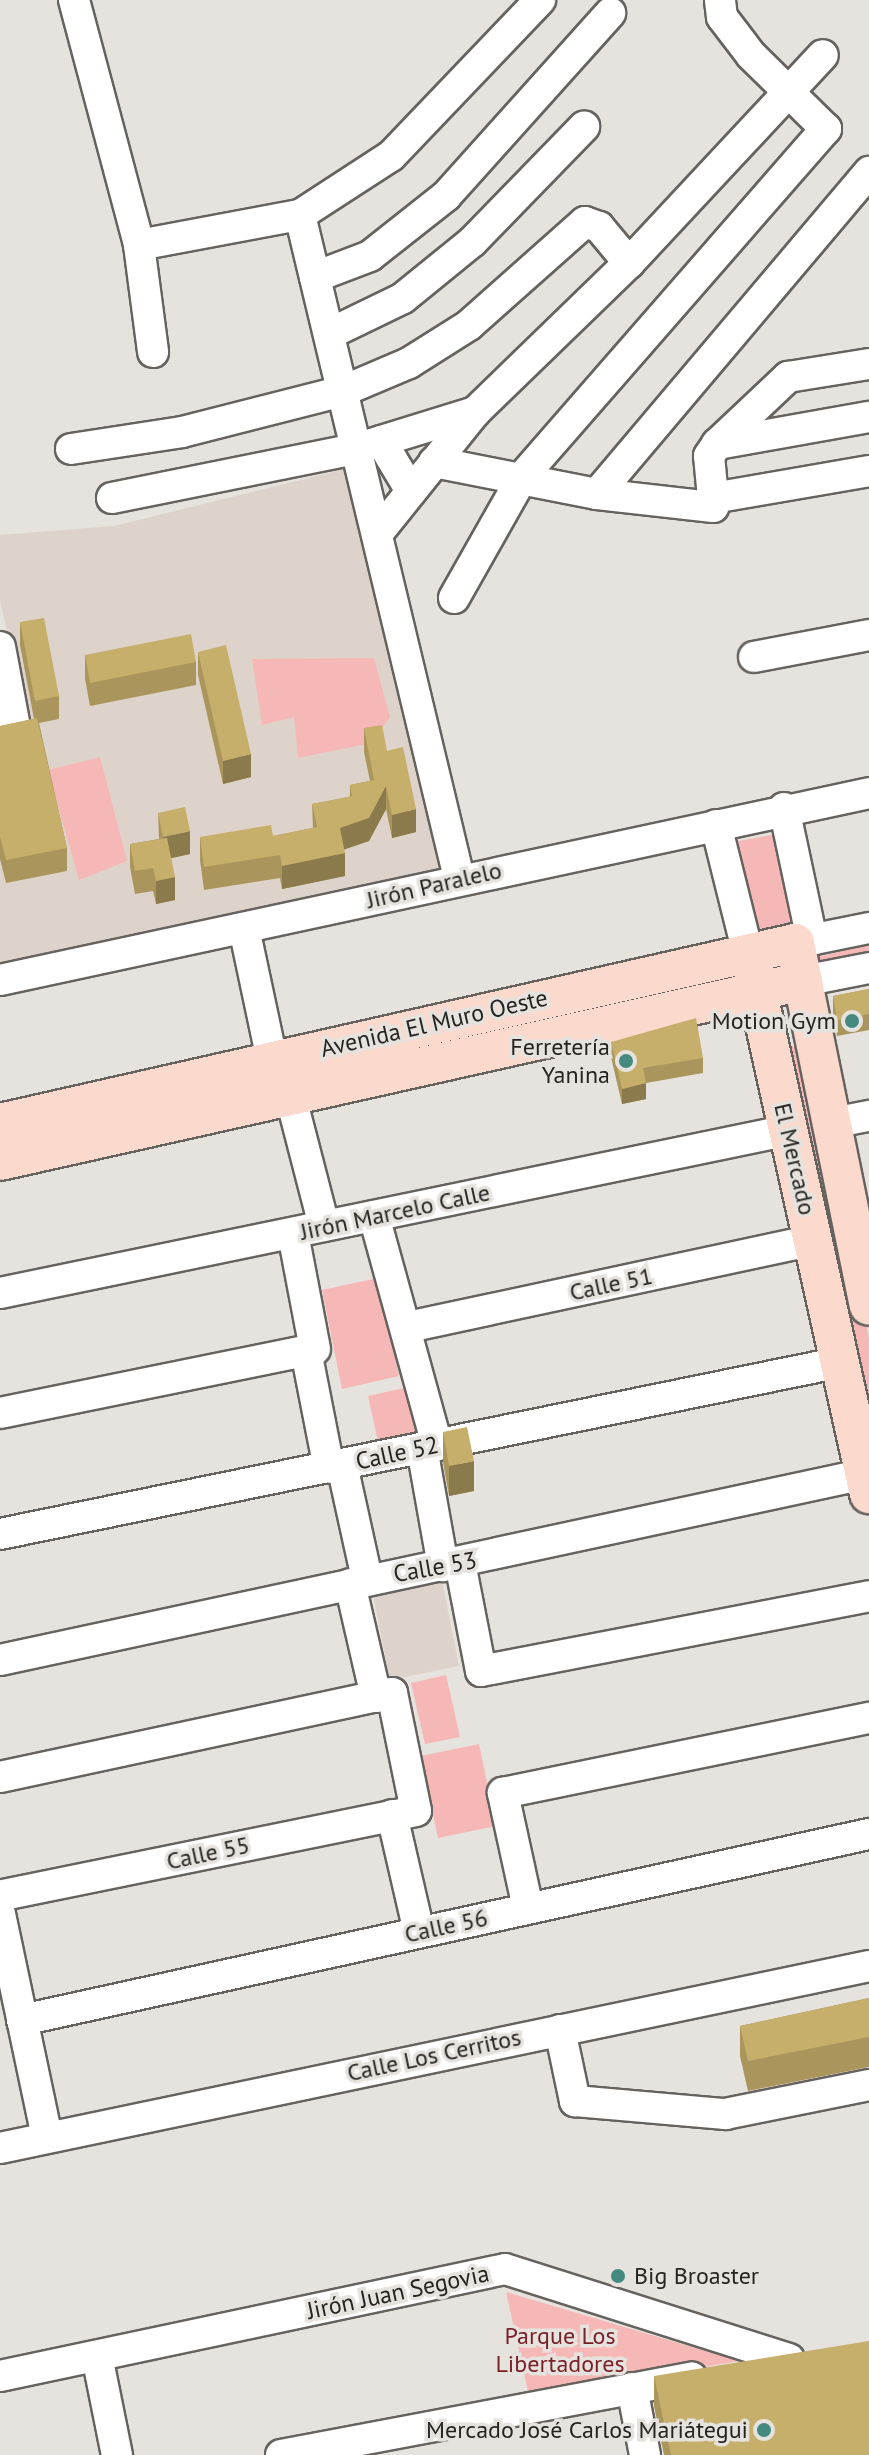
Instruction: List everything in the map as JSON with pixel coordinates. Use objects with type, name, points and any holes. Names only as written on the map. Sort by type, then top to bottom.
[{"type":"main road","name":"Avenida El Muro Oeste","points":[[0,1123],[803,942]]},
{"type":"main road","name":"El Mercado","points":[[803,942],[803,981],[832,1123],[862,1234],[869,1306]]},
{"type":"main road","name":"El Mercado","points":[[748,953],[868,1480]]},
{"type":"main road","name":"Avenida El Muro Oeste","points":[[0,1161],[803,981]]},
{"type":"street","points":[[74,0],[139,245],[153,352]]},
{"type":"street","points":[[139,245],[300,215],[391,156],[540,0]]},
{"type":"street","points":[[454,598],[523,476],[817,143],[826,129],[819,117],[786,94],[722,17],[720,0]]},
{"type":"street","points":[[315,277],[370,256],[446,196],[610,13]]},
{"type":"street","points":[[377,534],[475,412],[629,263],[823,55]]},
{"type":"street","points":[[329,334],[403,298],[472,242],[584,127]]},
{"type":"street","points":[[597,494],[869,172]]},
{"type":"street","points":[[300,215],[343,391],[368,445],[411,491]]},
{"type":"street","points":[[71,449],[182,432],[343,391],[469,325],[585,222],[599,227],[629,263]]},
{"type":"street","points":[[713,503],[709,456],[717,444],[788,377],[869,364]]},
{"type":"street","points":[[112,498],[368,445],[475,412]]},
{"type":"street","points":[[717,444],[869,417]]},
{"type":"street","points":[[368,445],[377,534],[459,878]]},
{"type":"street","points":[[434,462],[523,476],[597,494],[713,503],[869,471]]},
{"type":"street","points":[[754,657],[869,635]]},
{"type":"street","points":[[0,647],[8,729]]},
{"type":"street","name":"Jirón Paralelo","points":[[0,980],[784,808],[869,793]]},
{"type":"street","points":[[784,808],[803,942]]},
{"type":"street","name":"El Mercado","points":[[716,825],[748,953]]},
{"type":"street","points":[[244,928],[272,1060],[291,1098],[324,1226]]},
{"type":"street","name":"Avenida El Muro Oeste","points":[[803,942],[869,928]]},
{"type":"street","name":"Avenida El Muro Oeste","points":[[803,981],[869,968]]},
{"type":"street","points":[[832,1123],[869,1116]]},
{"type":"street","name":"Jirón Marcelo Calle","points":[[0,1293],[789,1130]]},
{"type":"street","points":[[374,1216],[398,1315],[408,1327],[452,1565],[481,1671],[869,1596]]},
{"type":"street","points":[[293,1234],[310,1350],[384,1695],[404,1813],[419,1932]]},
{"type":"street","name":"Calle 51","points":[[408,1327],[813,1240]]},
{"type":"street","points":[[0,1413],[310,1350]]},
{"type":"street","name":"Calle 52","points":[[0,1534],[841,1362]]},
{"type":"street","name":"Calle 53","points":[[0,1660],[358,1581],[452,1565],[868,1480]]},
{"type":"street","points":[[0,1777],[384,1695]]},
{"type":"street","points":[[528,1908],[503,1793],[869,1718]]},
{"type":"street","name":"Calle 55","points":[[0,1896],[404,1813]]},
{"type":"street","name":"Calle 56","points":[[22,2020],[869,1834]]},
{"type":"street","points":[[0,1914],[47,2137]]},
{"type":"street","name":"Calle Los Cerritos","points":[[0,2148],[869,1966]]},
{"type":"street","points":[[560,2030],[575,2101],[725,2114],[869,2085]]},
{"type":"street","name":"Jirón Juan Segovia","points":[[0,2376],[505,2269],[802,2357],[632,2388]]},
{"type":"street","points":[[97,2356],[117,2455]]},
{"type":"street","points":[[281,2455],[632,2388],[645,2455]]},
{"type":"shaded area","points":[[349,468],[445,876],[0,963],[0,740],[31,734],[0,601],[0,535],[114,526]]},
{"type":"shaded area","points":[[440,1571],[459,1666],[390,1680],[371,1585]]},
{"type":"green space","points":[[374,658],[390,717],[372,743],[298,758],[294,717],[262,725],[252,659]]},
{"type":"green space","points":[[100,757],[127,861],[79,880],[48,770]]},
{"type":"green space","points":[[781,833],[799,928],[751,937],[733,842]]},
{"type":"green space","points":[[869,945],[869,962],[816,974],[813,958]]},
{"type":"green space","points":[[789,1045],[812,1053],[869,1338],[869,1433]]},
{"type":"green space","points":[[378,1278],[399,1376],[342,1389],[322,1290]]},
{"type":"green space","points":[[413,1386],[424,1435],[379,1446],[368,1396]]},
{"type":"green space","points":[[446,1675],[460,1737],[425,1744],[411,1683]]},
{"type":"green space","points":[[479,1744],[496,1826],[438,1838],[421,1756]]},
{"type":"green space","name":"Parque Los Libertadores","points":[[506,2292],[739,2361],[529,2396]]},
{"type":"building","points":[[44,618],[59,696],[35,701],[20,622]]},
{"type":"building","points":[[191,634],[196,662],[90,683],[85,655]]},
{"type":"building","points":[[226,645],[251,754],[223,761],[198,652]]},
{"type":"building","points":[[37,718],[67,848],[6,860],[0,836],[0,726]]},
{"type":"building","points":[[382,725],[387,751],[403,747],[416,809],[392,815],[386,786],[369,818],[340,828],[345,853],[282,866],[280,855],[204,867],[200,837],[271,825],[273,836],[317,827],[312,804],[352,796],[350,785],[374,780],[364,728]]},
{"type":"building","points":[[185,807],[190,831],[163,837],[158,813]]},
{"type":"building","points":[[167,838],[175,877],[156,881],[153,868],[135,871],[130,844]]},
{"type":"building","points":[[869,989],[869,1014],[837,1020],[833,996]]},
{"type":"building","points":[[696,1018],[703,1058],[643,1068],[646,1083],[622,1089],[611,1042]]},
{"type":"building","points":[[467,1427],[474,1461],[449,1466],[443,1432]]},
{"type":"building","points":[[869,1998],[869,2037],[748,2061],[740,2026]]},
{"type":"building","name":"Mercado José Carlos Mariátegui","points":[[869,2341],[869,2455],[671,2455],[654,2376]]},
{"type":"place","name":"Motion Gym","points":[[852,1021]]},
{"type":"place","name":"Ferretería Yanina","points":[[626,1061]]},
{"type":"place","name":"Big Broaster","points":[[618,2276]]},
{"type":"place","name":"Mercado José Carlos Mariátegui","points":[[764,2430]]}]
